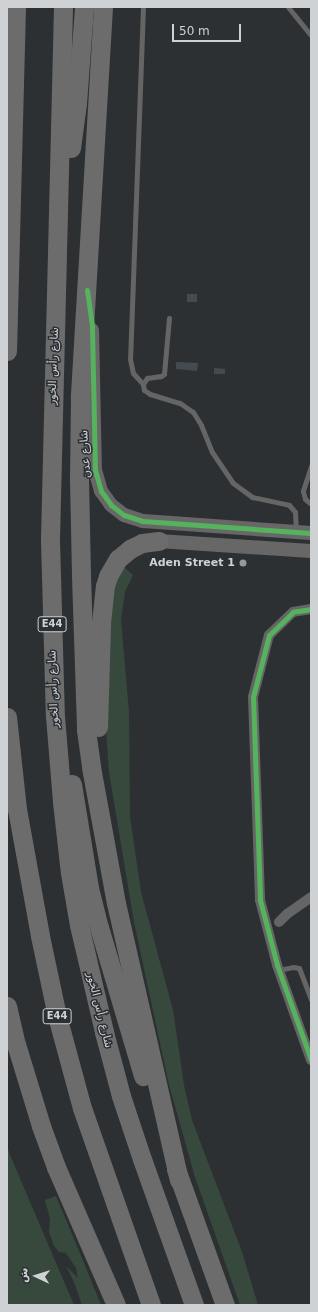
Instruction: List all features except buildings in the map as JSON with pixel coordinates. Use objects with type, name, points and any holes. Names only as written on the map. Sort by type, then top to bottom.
[{"type":"highway","points":[[7,351],[16,7]]},
{"type":"highway","name":"شارع رأس الخور","points":[[63,7],[50,540],[55,716],[59,770],[70,873],[84,946],[104,1032],[121,1096],[194,1305]]},
{"type":"highway","points":[[60,176],[70,149],[75,122],[84,7]]},
{"type":"highway","points":[[103,7],[80,397],[79,479],[82,634],[86,730],[91,767],[118,911],[179,1180]]},
{"type":"highway","points":[[101,814],[98,714],[101,622],[105,586],[113,566],[124,554],[142,543],[159,541]]},
{"type":"highway","points":[[55,716],[67,758],[88,881],[96,917],[133,1045],[224,1305]]},
{"type":"highway","name":"E44","points":[[7,717],[11,767],[18,816],[40,936],[57,1016],[82,1108],[151,1305]]},
{"type":"highway","points":[[7,1006],[28,1084],[48,1147],[116,1305]]},
{"type":"street","name":"شارع عدن","points":[[87,290],[92,327],[95,470],[101,491],[111,505],[124,515],[143,521],[311,533]]},
{"type":"street","points":[[159,541],[311,551]]},
{"type":"street","points":[[311,609],[293,612],[269,635],[253,697],[260,900],[278,970],[311,1060]]},
{"type":"street","points":[[279,922],[311,897]]},
{"type":"lane","points":[[143,7],[130,359],[133,373],[143,384],[146,393],[180,402],[193,412],[201,425],[212,452],[238,488],[259,500],[289,504],[295,512],[296,532]]},
{"type":"lane","points":[[288,7],[311,35]]},
{"type":"lane","points":[[143,384],[148,376],[161,376],[164,374],[169,318]]},
{"type":"lane","points":[[311,466],[303,491],[305,499],[311,504]]},
{"type":"lane","points":[[278,970],[293,967],[299,968],[311,1000]]},
{"type":"green space","points":[[124,567],[133,575],[125,592],[121,620],[129,712],[130,817],[141,892],[173,1010],[184,1085],[192,1120],[242,1252],[258,1305],[240,1305],[195,1177],[169,1085],[134,922],[109,772],[106,730],[112,597],[116,581]]},
{"type":"green space","points":[[7,1146],[10,1155],[74,1305],[7,1305]]},
{"type":"green space","points":[[56,1196],[101,1305],[82,1305],[74,1282],[66,1266],[78,1278],[76,1268],[66,1253],[59,1252],[54,1246],[49,1232],[50,1219],[45,1200]]},
{"type":"cycle path","points":[[87,290],[92,327],[95,470],[101,491],[111,505],[124,515],[143,521],[311,533]]},
{"type":"cycle path","points":[[311,609],[293,612],[269,635],[253,697],[260,900],[277,965],[311,1060]]},
{"type":"place","name":"Aden Street 1","points":[[243,563]]}]
